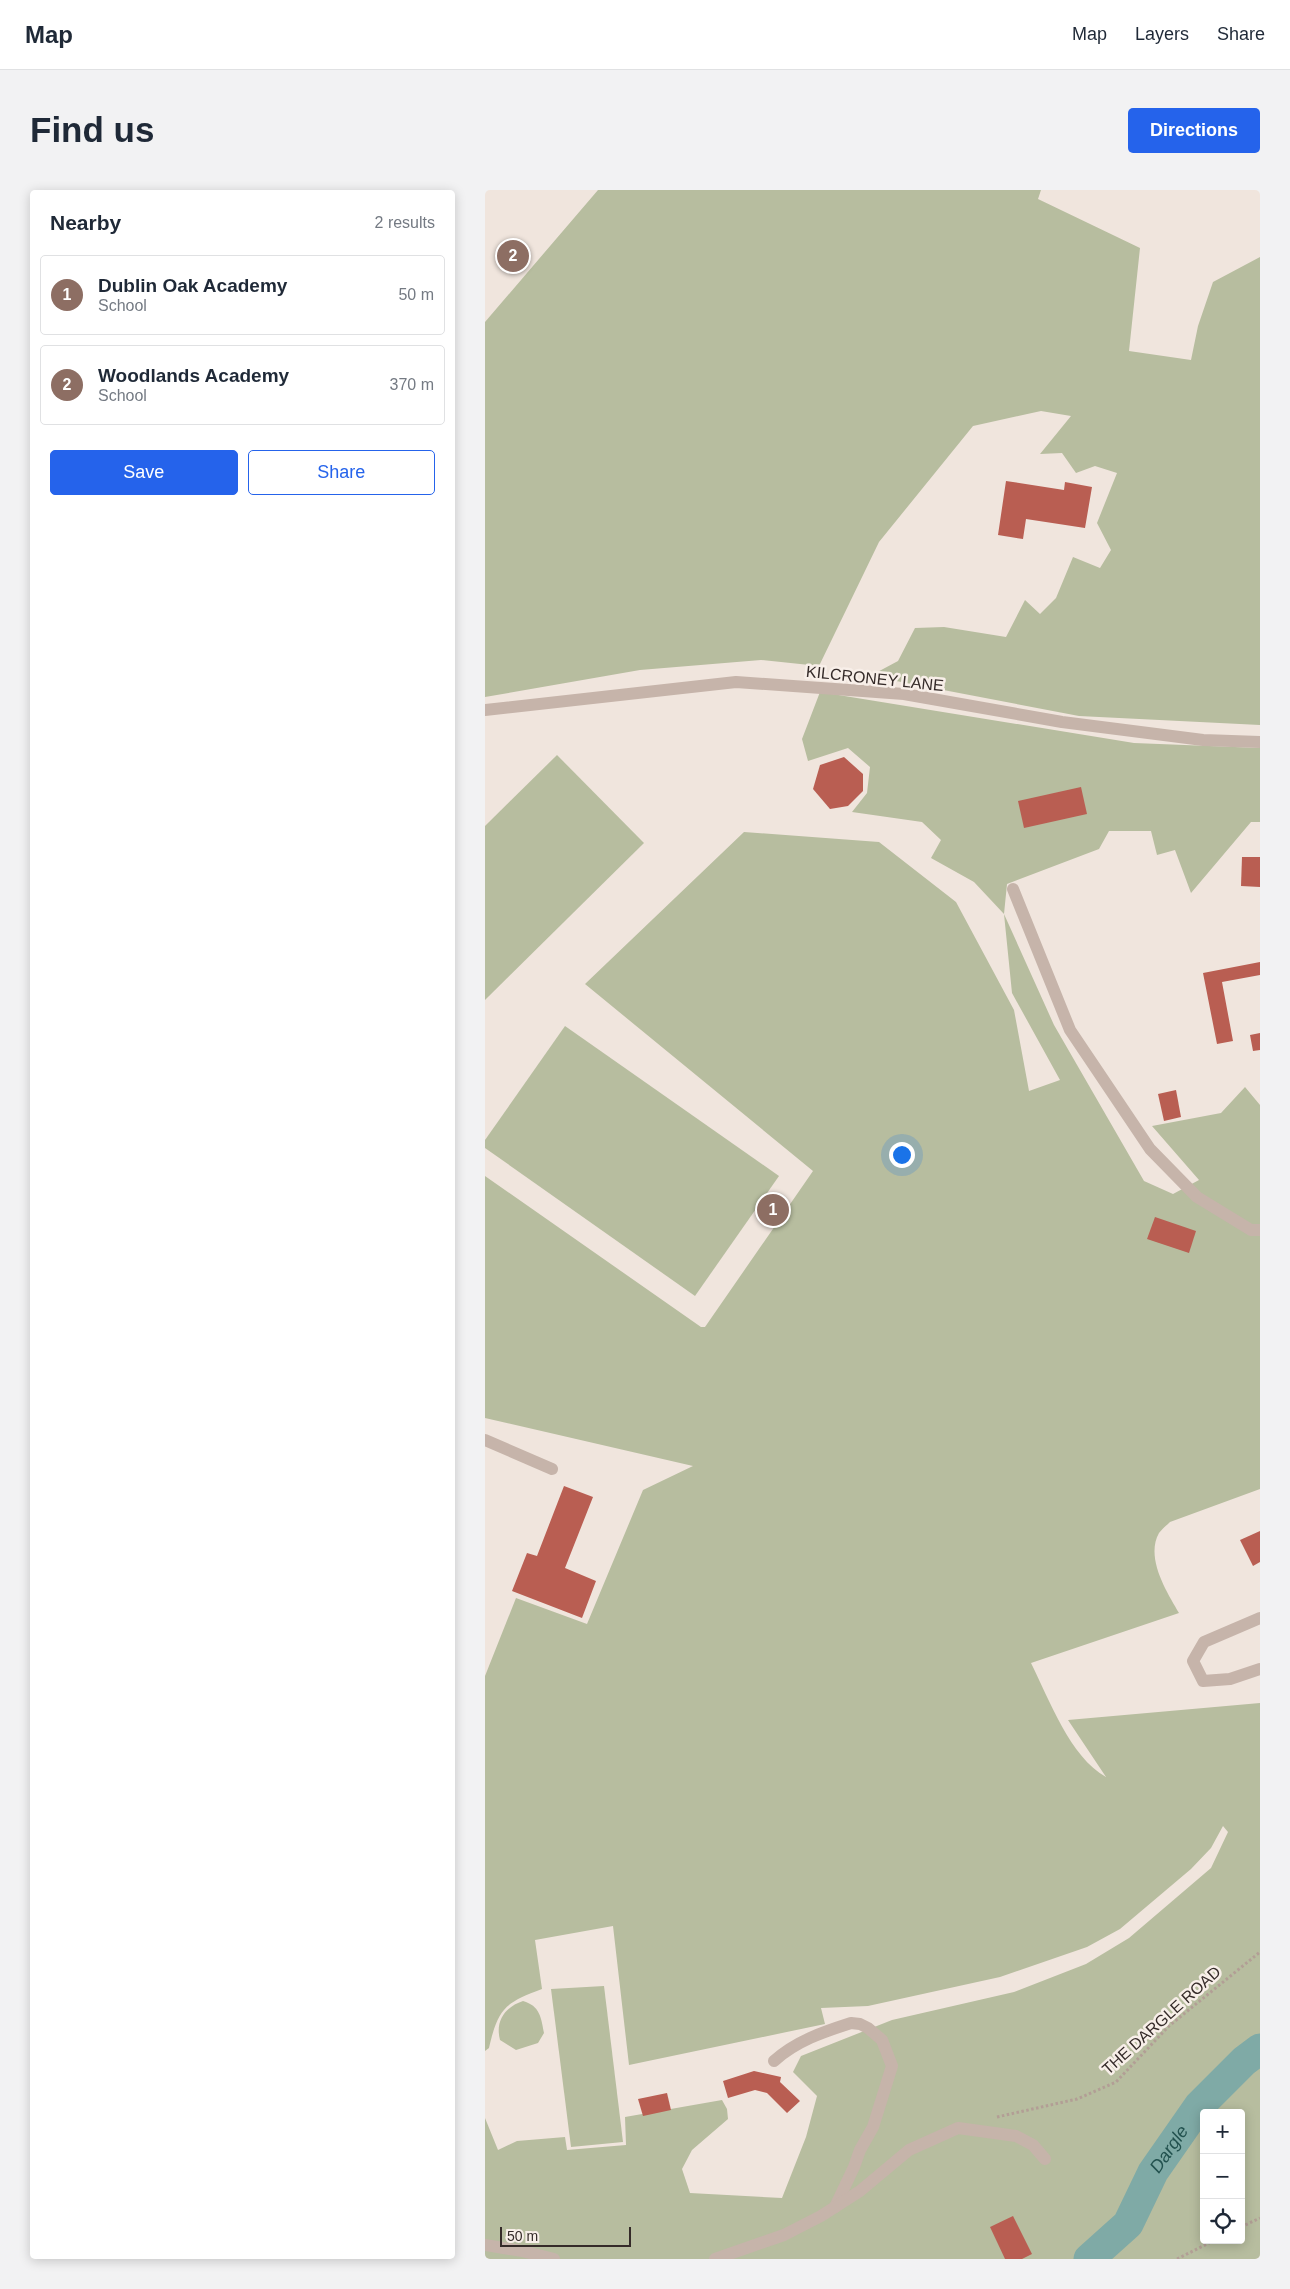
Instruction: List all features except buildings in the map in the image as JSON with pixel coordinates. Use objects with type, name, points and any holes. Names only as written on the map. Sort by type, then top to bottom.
[{"type":"street","name":"KILCRONEY LANE","points":[[485,710],[736,682],[904,694],[1062,722],[1203,740],[1260,742]]},
{"type":"street","points":[[1013,889],[1070,1030],[1150,1149],[1197,1197],[1251,1230],[1260,1230]]},
{"type":"street","points":[[485,1440],[552,1469]]},
{"type":"street","points":[[1260,1618],[1204,1642],[1193,1661],[1203,1680],[1230,1679],[1260,1669]]},
{"type":"street","points":[[774,2061],[786,2050],[800,2042],[851,2024],[860,2024],[875,2034],[882,2040],[889,2054],[892,2066],[889,2082],[873,2127],[860,2150],[835,2207]]},
{"type":"street","points":[[715,2259],[784,2235],[860,2191],[909,2150],[958,2128],[1016,2136],[1033,2145],[1045,2159]]},
{"type":"street","points":[[485,2245],[554,2259]]},
{"type":"path","name":"THE DARGLE ROAD","points":[[990,2119],[1077,2098],[1116,2082],[1169,2026],[1260,1952]]},
{"type":"path","points":[[1245,2225],[1260,2218]]},
{"type":"path","points":[[1177,2259],[1207,2244]]},
{"type":"green space","points":[[598,190],[1041,190],[1038,199],[1140,248],[1129,351],[1191,360],[1198,326],[1213,282],[1260,257],[1260,725],[1079,716],[870,676],[898,661],[915,628],[944,627],[1006,637],[1025,600],[1040,614],[1056,598],[1073,557],[1100,568],[1111,550],[1097,523],[1117,473],[1095,466],[1076,473],[1062,453],[1040,454],[1071,416],[1041,411],[973,426],[879,542],[819,666],[761,660],[640,670],[485,697],[485,322]]},
{"type":"green space","points":[[820,692],[1134,743],[1260,748],[1260,822],[1251,822],[1191,893],[1175,850],[1157,855],[1151,831],[1109,831],[1099,849],[1007,884],[1004,914],[974,882],[931,858],[941,840],[922,822],[852,812],[867,793],[870,767],[848,748],[808,761],[802,739]]},
{"type":"green space","points":[[557,755],[644,843],[485,1000],[485,826]]},
{"type":"green space","points":[[744,832],[879,842],[956,902],[1014,1010],[1029,1091],[1060,1080],[1012,993],[1004,914],[1054,1025],[1144,1181],[1173,1194],[1199,1180],[1152,1126],[1221,1113],[1245,1087],[1260,1105],[1260,1489],[1170,1522],[1159,1533],[1155,1543],[1156,1564],[1164,1585],[1179,1613],[1031,1663],[1053,1710],[1071,1742],[1093,1768],[1106,1777],[1068,1720],[1260,1703],[1260,2259],[485,2259],[485,2118],[498,2150],[517,2141],[565,2137],[567,2150],[626,2145],[625,2117],[722,2100],[727,2109],[728,2119],[692,2150],[682,2169],[690,2193],[782,2198],[806,2137],[817,2096],[793,2072],[801,2056],[892,2020],[1014,1992],[1086,1964],[1129,1938],[1211,1868],[1228,1832],[1223,1826],[1211,1848],[1191,1869],[1120,1929],[1087,1947],[1000,1977],[868,2006],[821,2008],[825,2024],[629,2065],[613,1926],[535,1940],[542,1989],[519,1999],[505,2009],[496,2024],[489,2048],[485,2051],[485,1676],[516,1598],[587,1624],[643,1490],[693,1466],[485,1418],[485,1176],[701,1327],[705,1327],[813,1171],[585,984]]},
{"type":"green space","points":[[565,1026],[779,1176],[695,1296],[485,1148],[485,1140]]},
{"type":"green space","points":[[604,1986],[623,2142],[571,2147],[551,1989]]},
{"type":"green space","points":[[523,2001],[533,2006],[539,2013],[544,2033],[538,2043],[516,2050],[500,2040],[499,2027],[506,2011]]},
{"type":"waterway","name":"Dargle","points":[[1089,2259],[1128,2224],[1153,2172],[1199,2106],[1244,2061],[1260,2049]]},
{"type":"place","name":"Woodlands Academy","points":[[513,256]]},
{"type":"place","name":"Dublin Oak Academy","points":[[773,1210]]}]
